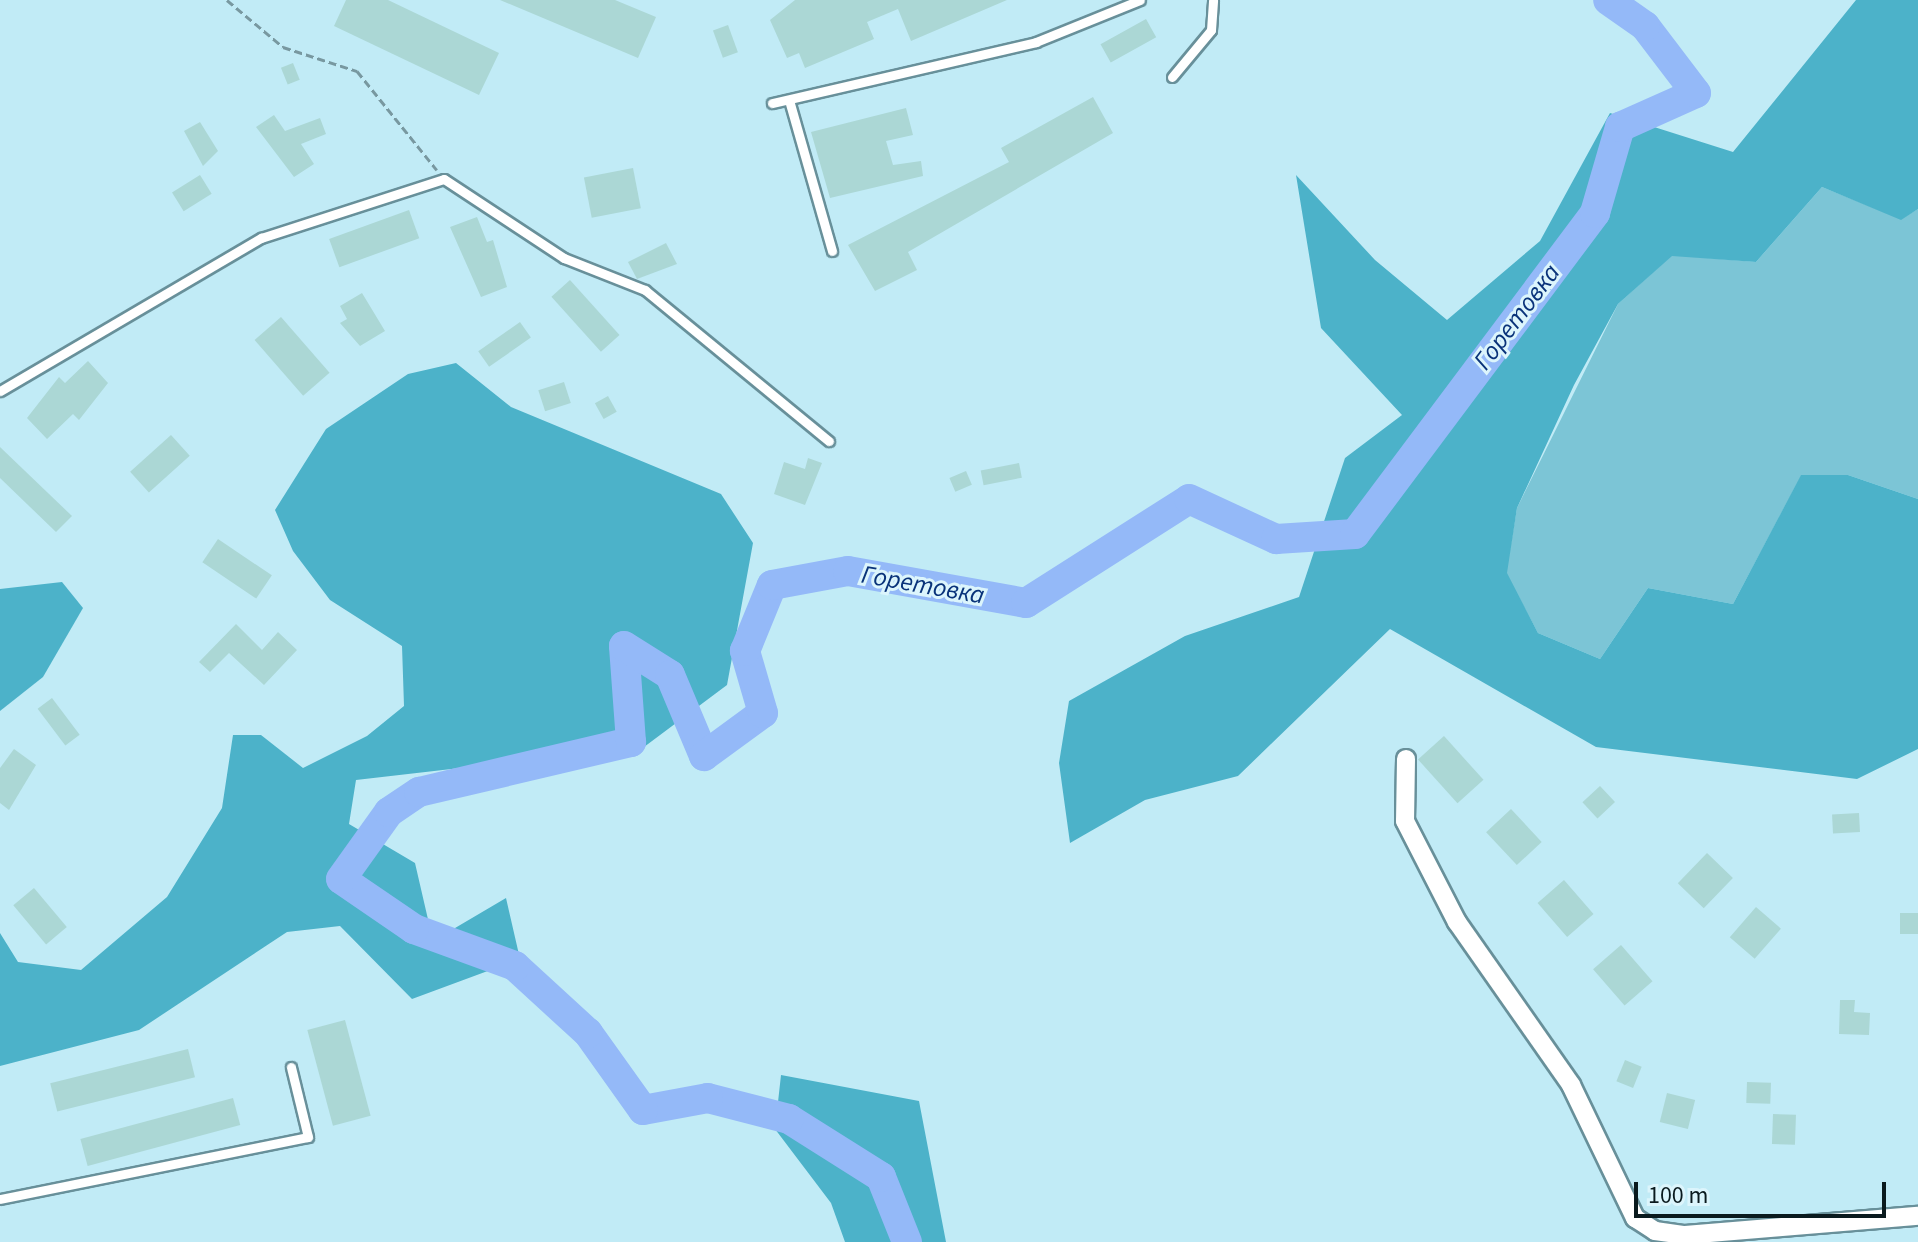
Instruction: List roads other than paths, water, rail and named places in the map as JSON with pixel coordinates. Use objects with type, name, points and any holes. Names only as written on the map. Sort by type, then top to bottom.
[{"type":"street","points":[[1406,759],[1405,821],[1457,922],[1571,1085],[1635,1218],[1655,1231],[1685,1235],[1918,1216]]},
{"type":"lane","points":[[772,103],[1036,42],[1140,0]]},
{"type":"lane","points":[[1172,77],[1211,30],[1213,0]]},
{"type":"lane","points":[[789,100],[832,251]]},
{"type":"lane","points":[[0,391],[261,238],[444,179],[564,258],[645,290],[829,441]]},
{"type":"lane","points":[[0,1199],[308,1137],[291,1067]]},
{"type":"waterway","name":"Горетовка","points":[[907,1242],[881,1177],[789,1119],[708,1098],[643,1110],[588,1033],[515,966],[414,929],[341,879],[389,812],[419,792],[631,742],[624,646],[670,675],[704,756],[763,713],[745,651],[772,585],[848,571],[1026,603],[1189,499],[1276,539],[1355,534],[1595,213],[1620,127],[1696,93],[1645,26],[1608,0]]}]
